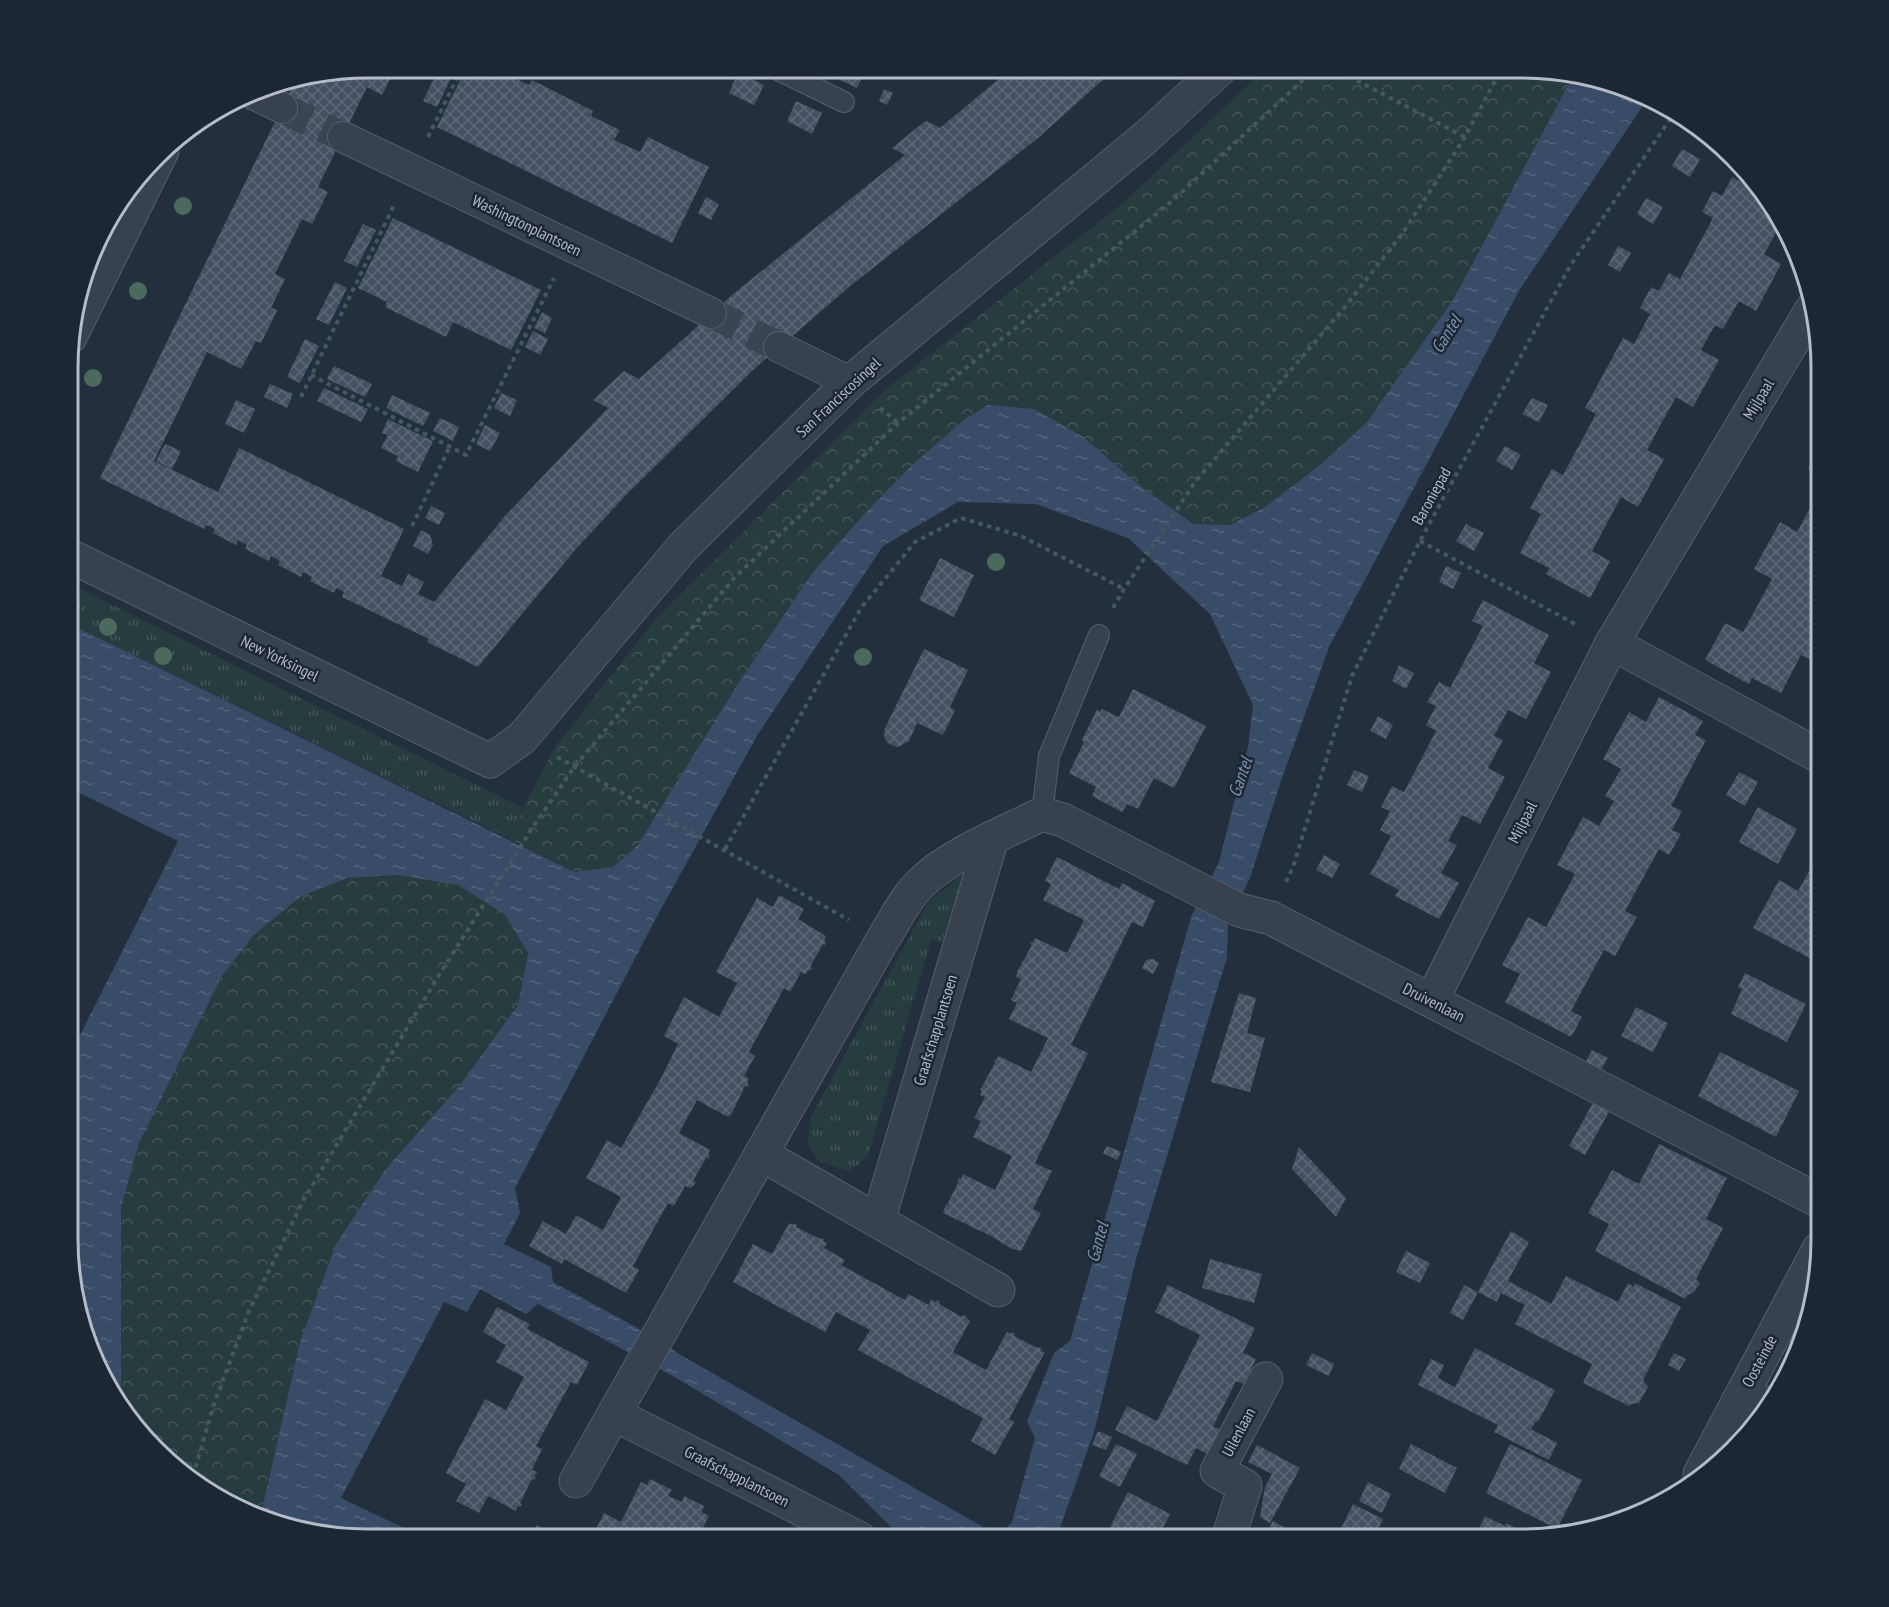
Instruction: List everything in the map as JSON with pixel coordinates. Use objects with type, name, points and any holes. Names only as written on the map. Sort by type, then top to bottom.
[{"type":"street","name":"San Franciscosingel","points":[[490,761],[522,738],[683,547],[850,382],[1145,138],[1210,78]]},
{"type":"street","points":[[262,98],[282,108]]},
{"type":"street","name":"Washingtonplantsoen","points":[[342,137],[711,313]]},
{"type":"street","points":[[85,306],[148,180]]},
{"type":"street","name":"Mijlpaal","points":[[1432,1000],[1612,644],[1806,318]]},
{"type":"street","points":[[779,347],[850,382]]},
{"type":"street","name":"New Yorksingel","points":[[78,560],[490,761]]},
{"type":"street","points":[[1612,644],[1811,752]]},
{"type":"street","points":[[576,1481],[883,939],[918,886],[941,867],[992,838],[1042,814]]},
{"type":"street","name":"Druivenlaan","points":[[1042,814],[1063,820],[1239,910],[1270,918],[1811,1197]]},
{"type":"street","name":"Graafschapplantsoen","points":[[878,1221],[992,838]]},
{"type":"street","points":[[762,1154],[998,1290]]},
{"type":"street","name":"Oosteinde","points":[[1713,1456],[1752,1402],[1809,1271]]},
{"type":"street","name":"Uilenlaan","points":[[1231,1529],[1245,1486],[1217,1471],[1266,1379]]},
{"type":"street","name":"Graafschapplantsoen","points":[[614,1413],[840,1529]]},
{"type":"lane","points":[[795,78],[844,102]]},
{"type":"lane","points":[[1042,814],[1049,756],[1099,635]]},
{"type":"path","points":[[301,397],[457,78]]},
{"type":"path","points":[[195,1471],[214,1404],[249,1311],[304,1199],[436,980],[533,827],[575,766],[735,578],[898,423],[1171,202],[1305,78]]},
{"type":"path","points":[[1352,78],[1465,137]]},
{"type":"path","points":[[1099,635],[1124,589],[1195,482],[1344,308],[1402,234],[1465,137],[1497,78]]},
{"type":"path","name":"Baroniepad","points":[[1270,918],[1293,867],[1352,676],[1420,541],[1570,266],[1669,119]]},
{"type":"path","points":[[311,375],[466,454],[570,246]]},
{"type":"path","points":[[412,526],[450,446]]},
{"type":"path","points":[[725,849],[861,609],[915,542],[961,518],[1022,536],[1124,589]]},
{"type":"path","points":[[1420,541],[1612,644]]},
{"type":"path","points":[[597,778],[883,939]]},
{"type":"green space","points":[[1255,78],[1521,78],[1570,82],[1453,300],[1367,422],[1320,465],[1265,507],[1230,525],[1195,524],[1145,490],[964,420],[913,464],[868,510],[637,846],[613,867],[574,872],[508,838],[554,748],[656,619],[886,389],[1123,203]]},
{"type":"green space","points":[[78,588],[523,808],[508,838],[78,628]]},
{"type":"green space","points":[[966,871],[942,942],[931,940],[868,1156],[850,1171],[819,1161],[808,1144],[810,1118],[929,901]]},
{"type":"green space","points":[[398,875],[458,885],[505,915],[528,953],[518,1005],[460,1085],[385,1170],[336,1244],[300,1342],[262,1509],[223,1490],[177,1457],[150,1430],[121,1390],[121,1207],[139,1142],[222,976],[254,935],[300,897],[347,878]]},
{"type":"water","name":"Gantel","points":[[1570,82],[1614,93],[1643,105],[1520,289],[1329,647],[1281,781],[1250,878],[1228,923],[1227,957],[1136,1259],[1094,1432],[1060,1529],[1006,1529],[1012,1522],[1035,1438],[1027,1421],[1054,1353],[1070,1341],[1191,917],[1219,862],[1248,747],[1253,705],[1210,614],[1128,538],[1036,504],[958,502],[883,546],[758,734],[655,920],[515,1188],[520,1213],[504,1244],[551,1267],[553,1282],[634,1326],[684,1357],[987,1529],[893,1529],[839,1475],[671,1375],[538,1304],[526,1314],[480,1289],[467,1312],[444,1302],[341,1498],[406,1529],[330,1527],[262,1509],[300,1342],[336,1244],[385,1170],[460,1085],[518,1005],[528,953],[505,915],[458,885],[398,875],[347,878],[300,897],[254,935],[222,976],[139,1143],[121,1207],[121,1390],[93,1332],[80,1277],[78,1039],[178,841],[78,792],[78,628],[574,872],[613,867],[637,846],[743,676],[813,572],[913,464],[964,420],[988,405],[1034,409],[1083,437],[1145,490],[1194,524],[1230,525],[1265,507],[1320,465],[1367,422],[1453,300]]},
{"type":"building","points":[[391,78],[382,95],[367,87],[318,187],[328,192],[312,224],[302,219],[275,274],[285,279],[271,308],[277,310],[276,313],[261,343],[256,341],[241,369],[207,352],[154,461],[218,492],[239,448],[404,529],[381,576],[402,586],[408,574],[424,582],[418,594],[434,602],[505,516],[608,408],[593,400],[624,371],[639,379],[732,295],[905,155],[892,148],[924,122],[927,121],[940,128],[1000,78],[1105,78],[1038,138],[849,287],[752,371],[626,495],[575,550],[478,667],[427,642],[429,639],[342,597],[344,592],[336,588],[334,593],[310,581],[312,577],[303,572],[301,577],[278,565],[280,561],[271,556],[269,561],[245,549],[247,545],[238,540],[236,545],[213,533],[215,529],[206,525],[204,529],[100,478],[291,88],[330,80]]},
{"type":"building","points":[[434,78],[451,78],[437,107],[423,101]]},
{"type":"building","points":[[461,78],[514,78],[529,85],[532,80],[593,111],[591,116],[620,130],[614,140],[640,152],[648,137],[709,167],[672,243],[437,127]]},
{"type":"building","points":[[735,78],[750,78],[764,85],[754,105],[729,93]]},
{"type":"building","points":[[836,78],[862,78],[857,88]]},
{"type":"building","points":[[884,89],[893,93],[887,105],[879,101]]},
{"type":"building","points":[[796,101],[822,113],[812,134],[787,121]]},
{"type":"building","points":[[1682,149],[1700,159],[1690,177],[1672,166]]},
{"type":"building","points":[[1732,177],[1743,183],[1762,207],[1777,232],[1764,254],[1781,264],[1756,311],[1739,301],[1723,329],[1715,325],[1701,350],[1719,360],[1693,407],[1676,397],[1661,424],[1647,450],[1664,459],[1638,507],[1621,497],[1592,551],[1610,561],[1590,598],[1546,574],[1549,568],[1520,553],[1541,514],[1530,508],[1552,469],[1563,475],[1596,414],[1585,408],[1623,338],[1634,344],[1650,314],[1640,308],[1651,287],[1659,291],[1669,273],[1680,279],[1713,218],[1702,212],[1713,191],[1722,196]]},
{"type":"building","points":[[706,197],[719,204],[711,220],[698,213]]},
{"type":"building","points":[[1646,198],[1663,207],[1653,224],[1637,214]]},
{"type":"building","points":[[393,218],[541,290],[511,350],[453,322],[446,337],[385,307],[387,302],[358,288]]},
{"type":"building","points":[[363,224],[376,230],[357,267],[344,261]]},
{"type":"building","points":[[1618,246],[1631,253],[1620,272],[1608,265]]},
{"type":"building","points":[[335,282],[347,288],[329,325],[316,319]]},
{"type":"building","points":[[542,312],[552,318],[545,333],[534,328]]},
{"type":"building","points":[[533,331],[548,339],[540,355],[525,347]]},
{"type":"building","points":[[305,339],[319,346],[300,383],[287,377]]},
{"type":"building","points":[[334,366],[372,384],[365,397],[327,379]]},
{"type":"building","points":[[270,384],[293,394],[287,408],[264,397]]},
{"type":"building","points":[[324,388],[368,409],[361,422],[317,401]]},
{"type":"building","points":[[501,393],[517,400],[510,416],[494,408]]},
{"type":"building","points":[[392,395],[430,413],[423,426],[386,408]]},
{"type":"building","points":[[1532,398],[1548,405],[1539,422],[1522,414]]},
{"type":"building","points":[[236,400],[255,409],[244,433],[225,424]]},
{"type":"building","points":[[440,418],[459,427],[453,441],[433,431]]},
{"type":"building","points":[[388,419],[433,441],[418,472],[396,461],[398,456],[381,448],[388,435],[382,433]]},
{"type":"building","points":[[485,425],[500,433],[490,451],[476,444]]},
{"type":"building","points":[[165,444],[181,451],[172,469],[156,461]]},
{"type":"building","points":[[1505,446],[1521,455],[1512,470],[1496,461]]},
{"type":"building","points":[[431,506],[445,513],[439,525],[425,518]]},
{"type":"building","points":[[1811,506],[1811,660],[1801,655],[1781,693],[1752,678],[1749,684],[1705,660],[1725,623],[1743,632],[1772,579],[1754,569],[1780,522],[1797,532]]},
{"type":"building","points":[[1466,524],[1484,533],[1474,551],[1456,541]]},
{"type":"building","points":[[421,530],[430,535],[433,545],[428,554],[413,546]]},
{"type":"building","points":[[940,558],[974,575],[954,617],[919,600]]},
{"type":"building","points":[[1446,566],[1461,573],[1453,589],[1439,582]]},
{"type":"building","points":[[1483,600],[1549,635],[1534,663],[1551,672],[1526,719],[1508,710],[1494,736],[1503,740],[1488,768],[1505,777],[1480,824],[1462,815],[1448,841],[1457,845],[1441,873],[1459,883],[1439,919],[1395,896],[1399,890],[1370,874],[1391,836],[1380,830],[1390,811],[1381,807],[1392,786],[1404,792],[1436,731],[1426,725],[1436,706],[1427,702],[1439,682],[1450,688],[1483,626],[1472,621]]},
{"type":"building","points":[[924,649],[968,670],[950,707],[955,710],[943,735],[917,723],[909,741],[898,747],[891,745],[886,741],[885,728]]},
{"type":"building","points":[[1399,665],[1414,673],[1406,689],[1392,681]]},
{"type":"building","points":[[1133,689],[1206,726],[1174,788],[1154,778],[1138,809],[1127,804],[1122,812],[1092,796],[1096,787],[1069,773],[1097,709],[1119,717]]},
{"type":"building","points":[[1659,697],[1703,721],[1695,735],[1706,740],[1671,806],[1682,811],[1672,830],[1681,834],[1669,855],[1659,849],[1625,911],[1637,917],[1615,956],[1604,950],[1571,1011],[1582,1017],[1571,1037],[1505,1002],[1520,974],[1502,965],[1528,917],[1546,927],[1575,874],[1557,865],[1583,817],[1599,826],[1614,801],[1605,796],[1621,769],[1603,759],[1629,712],[1646,722]]},
{"type":"building","points":[[1378,716],[1393,725],[1386,739],[1370,731]]},
{"type":"building","points":[[1354,770],[1369,776],[1362,792],[1347,785]]},
{"type":"building","points":[[1739,772],[1758,782],[1745,806],[1726,795]]},
{"type":"building","points":[[1758,807],[1797,829],[1778,864],[1739,842]]},
{"type":"building","points":[[1324,855],[1340,864],[1332,878],[1316,870]]},
{"type":"building","points":[[1057,857],[1119,889],[1122,883],[1155,901],[1143,927],[1132,922],[1071,1045],[1088,1053],[1035,1163],[1052,1171],[1033,1209],[1041,1213],[1021,1251],[1012,1249],[993,1237],[943,1213],[959,1181],[957,1181],[963,1174],[995,1190],[1012,1156],[973,1137],[981,1121],[974,1118],[985,1097],[980,1095],[982,1090],[980,1090],[995,1060],[999,1056],[1031,1072],[1048,1038],[1009,1019],[1017,1003],[1011,1000],[1021,979],[1016,977],[1017,972],[1032,945],[1031,942],[1035,938],[1067,953],[1084,920],[1043,900],[1051,884],[1045,881]]},
{"type":"building","points":[[1811,868],[1811,959],[1753,928],[1779,880],[1798,891]]},
{"type":"building","points":[[779,895],[804,909],[798,919],[826,936],[825,945],[823,944],[810,971],[808,970],[806,974],[801,972],[790,992],[784,988],[749,1052],[755,1056],[744,1076],[749,1079],[747,1083],[749,1084],[745,1086],[732,1113],[728,1117],[697,1100],[679,1133],[710,1150],[708,1154],[710,1155],[693,1181],[696,1182],[694,1185],[690,1188],[685,1186],[674,1206],[668,1203],[633,1266],[639,1270],[626,1293],[564,1259],[562,1264],[529,1246],[543,1221],[566,1234],[576,1215],[603,1230],[621,1197],[586,1178],[607,1140],[621,1148],[660,1080],[678,1044],[664,1036],[684,997],[719,1017],[737,983],[716,972],[757,898],[773,907]]},
{"type":"building","points":[[1153,959],[1159,963],[1153,974],[1142,968],[1146,960]]},
{"type":"building","points":[[1745,973],[1806,1004],[1787,1042],[1731,1014],[1742,989],[1738,987]]},
{"type":"building","points":[[1239,993],[1256,998],[1247,1033],[1265,1038],[1250,1092],[1211,1082]]},
{"type":"building","points":[[1636,1007],[1668,1023],[1653,1052],[1621,1036]]},
{"type":"building","points":[[1592,1050],[1608,1058],[1600,1071],[1585,1063]]},
{"type":"building","points":[[1720,1052],[1799,1091],[1776,1137],[1698,1096]]},
{"type":"building","points":[[1594,1101],[1610,1110],[1585,1155],[1569,1146]]},
{"type":"building","points":[[1659,1144],[1727,1178],[1706,1219],[1723,1228],[1696,1279],[1700,1283],[1685,1299],[1595,1251],[1609,1224],[1588,1213],[1612,1170],[1639,1184]]},
{"type":"building","points":[[1107,1146],[1121,1152],[1117,1160],[1103,1153]]},
{"type":"building","points":[[1299,1147],[1346,1198],[1336,1217],[1292,1169]]},
{"type":"building","points":[[789,1223],[793,1225],[794,1223],[796,1227],[824,1239],[823,1241],[827,1243],[824,1248],[845,1260],[841,1265],[905,1300],[908,1294],[929,1305],[931,1300],[936,1302],[937,1300],[939,1304],[962,1317],[963,1315],[967,1317],[970,1321],[953,1352],[986,1370],[1007,1332],[1011,1334],[1012,1332],[1014,1336],[1045,1352],[1009,1419],[1014,1422],[995,1455],[971,1441],[983,1418],[858,1350],[870,1330],[836,1312],[825,1332],[733,1282],[753,1244],[772,1254]]},
{"type":"building","points":[[1511,1231],[1529,1242],[1508,1281],[1551,1304],[1566,1276],[1618,1302],[1628,1283],[1634,1287],[1635,1283],[1681,1307],[1643,1380],[1648,1387],[1639,1403],[1629,1406],[1583,1383],[1592,1364],[1515,1324],[1525,1305],[1501,1293],[1497,1302],[1478,1292]]},
{"type":"building","points":[[1406,1251],[1430,1263],[1420,1283],[1396,1272]]},
{"type":"building","points":[[1210,1259],[1262,1274],[1254,1303],[1202,1288]]},
{"type":"building","points":[[1168,1285],[1255,1328],[1243,1353],[1256,1359],[1244,1384],[1236,1381],[1213,1427],[1222,1429],[1209,1455],[1196,1448],[1187,1465],[1115,1430],[1127,1406],[1157,1421],[1200,1335],[1155,1312]]},
{"type":"building","points":[[1464,1285],[1478,1292],[1463,1320],[1450,1313]]},
{"type":"building","points":[[497,1307],[530,1324],[527,1329],[589,1362],[577,1385],[571,1382],[536,1446],[542,1449],[532,1470],[537,1472],[534,1477],[536,1477],[532,1479],[520,1507],[518,1506],[516,1511],[488,1496],[479,1513],[456,1501],[466,1484],[446,1473],[485,1399],[506,1410],[524,1377],[496,1362],[506,1345],[483,1332]]},
{"type":"building","points":[[1475,1348],[1555,1390],[1538,1422],[1536,1421],[1531,1429],[1557,1443],[1549,1460],[1494,1432],[1498,1425],[1418,1385],[1431,1359],[1444,1365],[1438,1378],[1455,1387]]},
{"type":"building","points":[[1312,1353],[1334,1364],[1329,1376],[1306,1365]]},
{"type":"building","points":[[1674,1353],[1686,1359],[1679,1371],[1668,1365]]},
{"type":"building","points":[[1098,1431],[1112,1437],[1106,1450],[1092,1445]]},
{"type":"building","points":[[1116,1444],[1137,1454],[1120,1487],[1099,1476]]},
{"type":"building","points":[[1411,1444],[1457,1468],[1445,1493],[1399,1469]]},
{"type":"building","points":[[1510,1444],[1582,1480],[1558,1527],[1554,1527],[1486,1493]]},
{"type":"building","points":[[1257,1445],[1300,1468],[1270,1523],[1260,1517],[1265,1487],[1272,1474],[1248,1462]]},
{"type":"building","points":[[650,1479],[672,1490],[668,1496],[682,1502],[684,1496],[704,1506],[702,1512],[709,1516],[702,1529],[596,1529],[604,1513],[621,1522],[641,1482],[647,1485]]},
{"type":"building","points":[[1368,1482],[1391,1494],[1382,1513],[1359,1501]]},
{"type":"building","points":[[1128,1492],[1170,1514],[1162,1529],[1109,1529]]},
{"type":"building","points":[[1353,1504],[1383,1519],[1378,1529],[1341,1529]]},
{"type":"building","points":[[1485,1516],[1505,1526],[1506,1523],[1518,1529],[1479,1529]]},
{"type":"building","points":[[1273,1521],[1287,1529],[1269,1529]]},
{"type":"tunnel","points":[[282,108],[343,137]]},
{"type":"tunnel","points":[[711,313],[779,347]]}]
